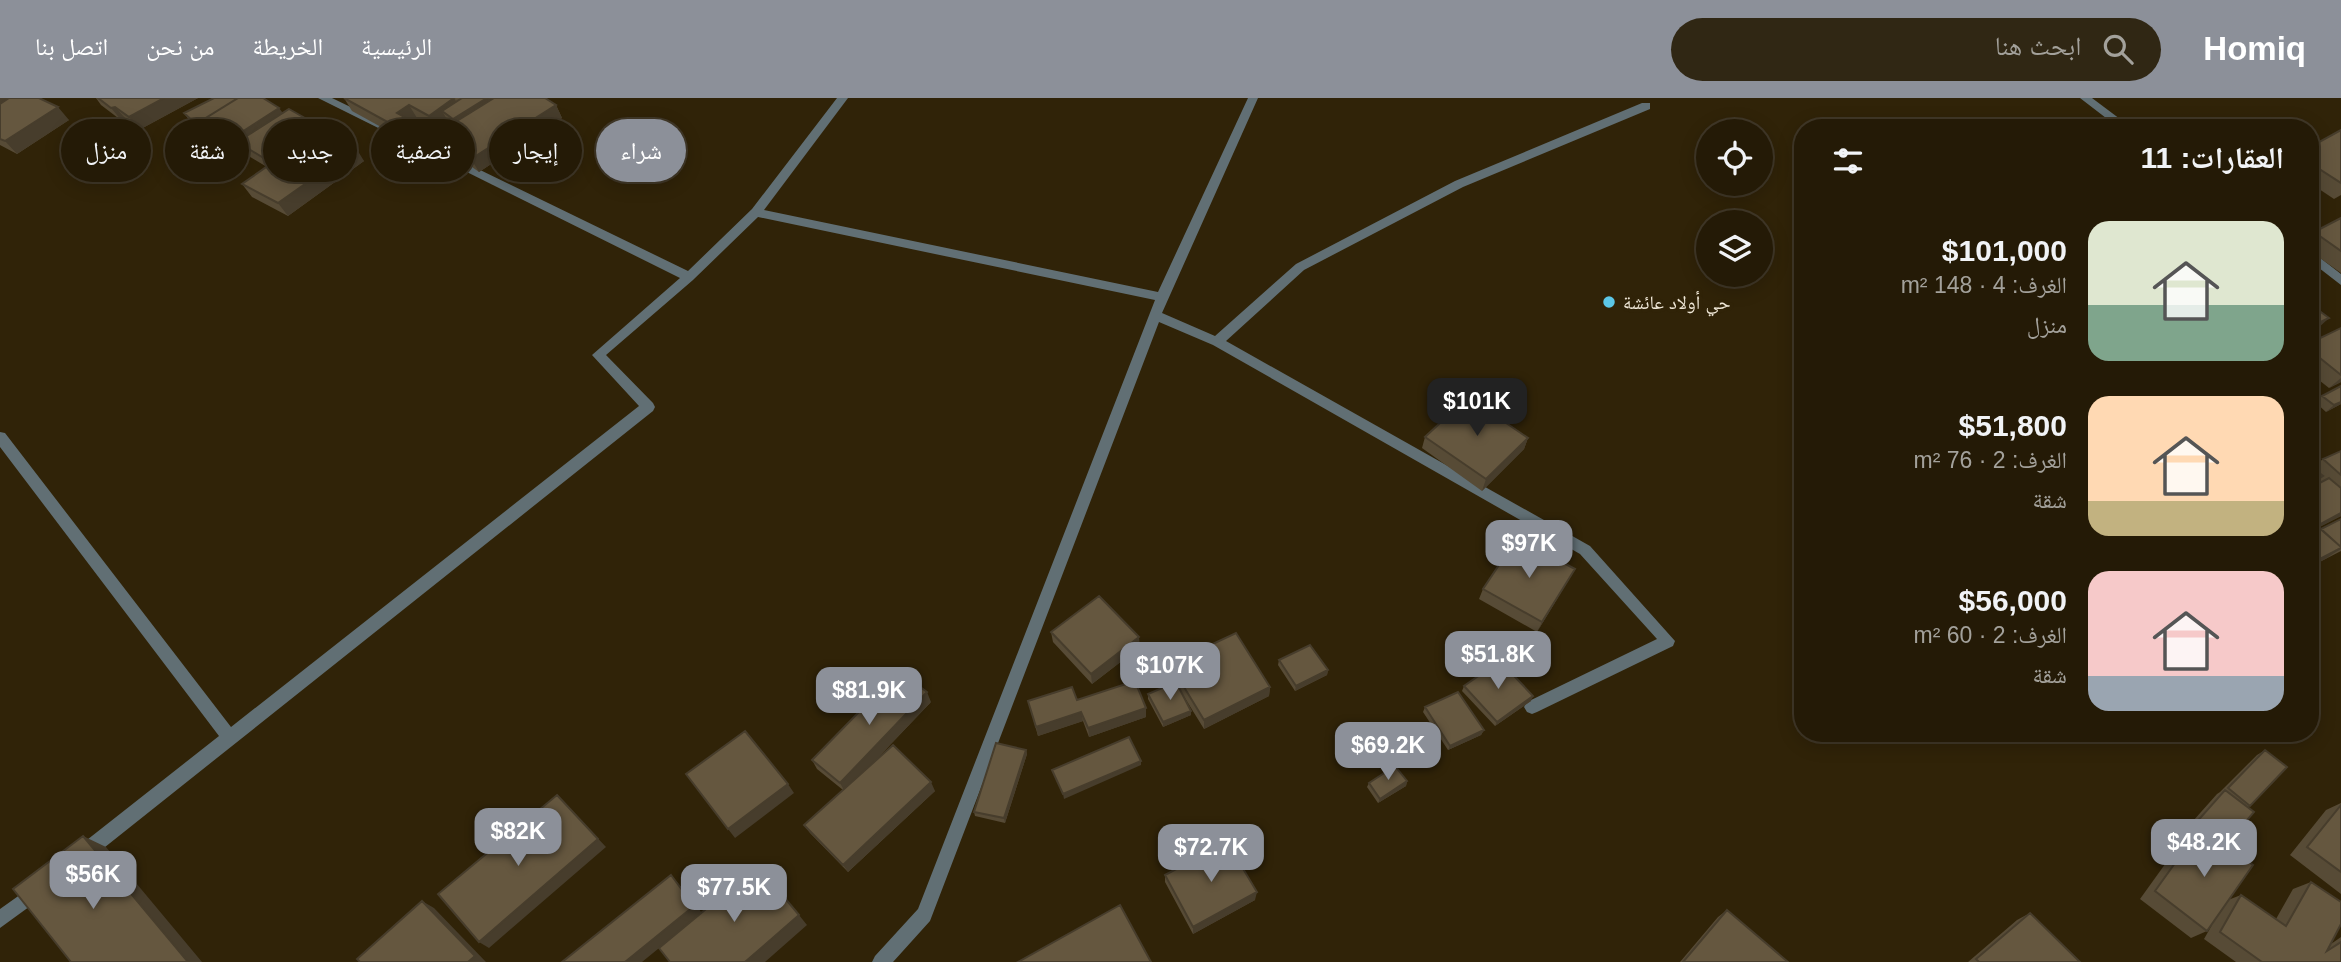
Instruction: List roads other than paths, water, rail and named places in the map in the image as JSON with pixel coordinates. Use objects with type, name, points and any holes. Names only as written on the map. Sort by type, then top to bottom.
[{"type":"street","points":[[323,98],[689,277]]},
{"type":"street","points":[[77,859],[648,407],[598,355],[689,277],[756,212],[843,98]]},
{"type":"street","points":[[881,962],[925,915],[1162,298],[1253,98]]},
{"type":"street","points":[[2085,98],[2114,119]]},
{"type":"street","points":[[1217,342],[1300,267],[1460,184],[1646,106]]},
{"type":"street","points":[[756,212],[1162,298]]},
{"type":"street","points":[[2319,262],[2341,281]]},
{"type":"street","points":[[1157,316],[1217,342],[1585,550],[1668,641],[1532,707]]},
{"type":"street","points":[[0,437],[230,738]]},
{"type":"street","points":[[0,920],[55,877]]},
{"type":"place","name":"حي أولاد عائشة","points":[[1609,302]]}]
